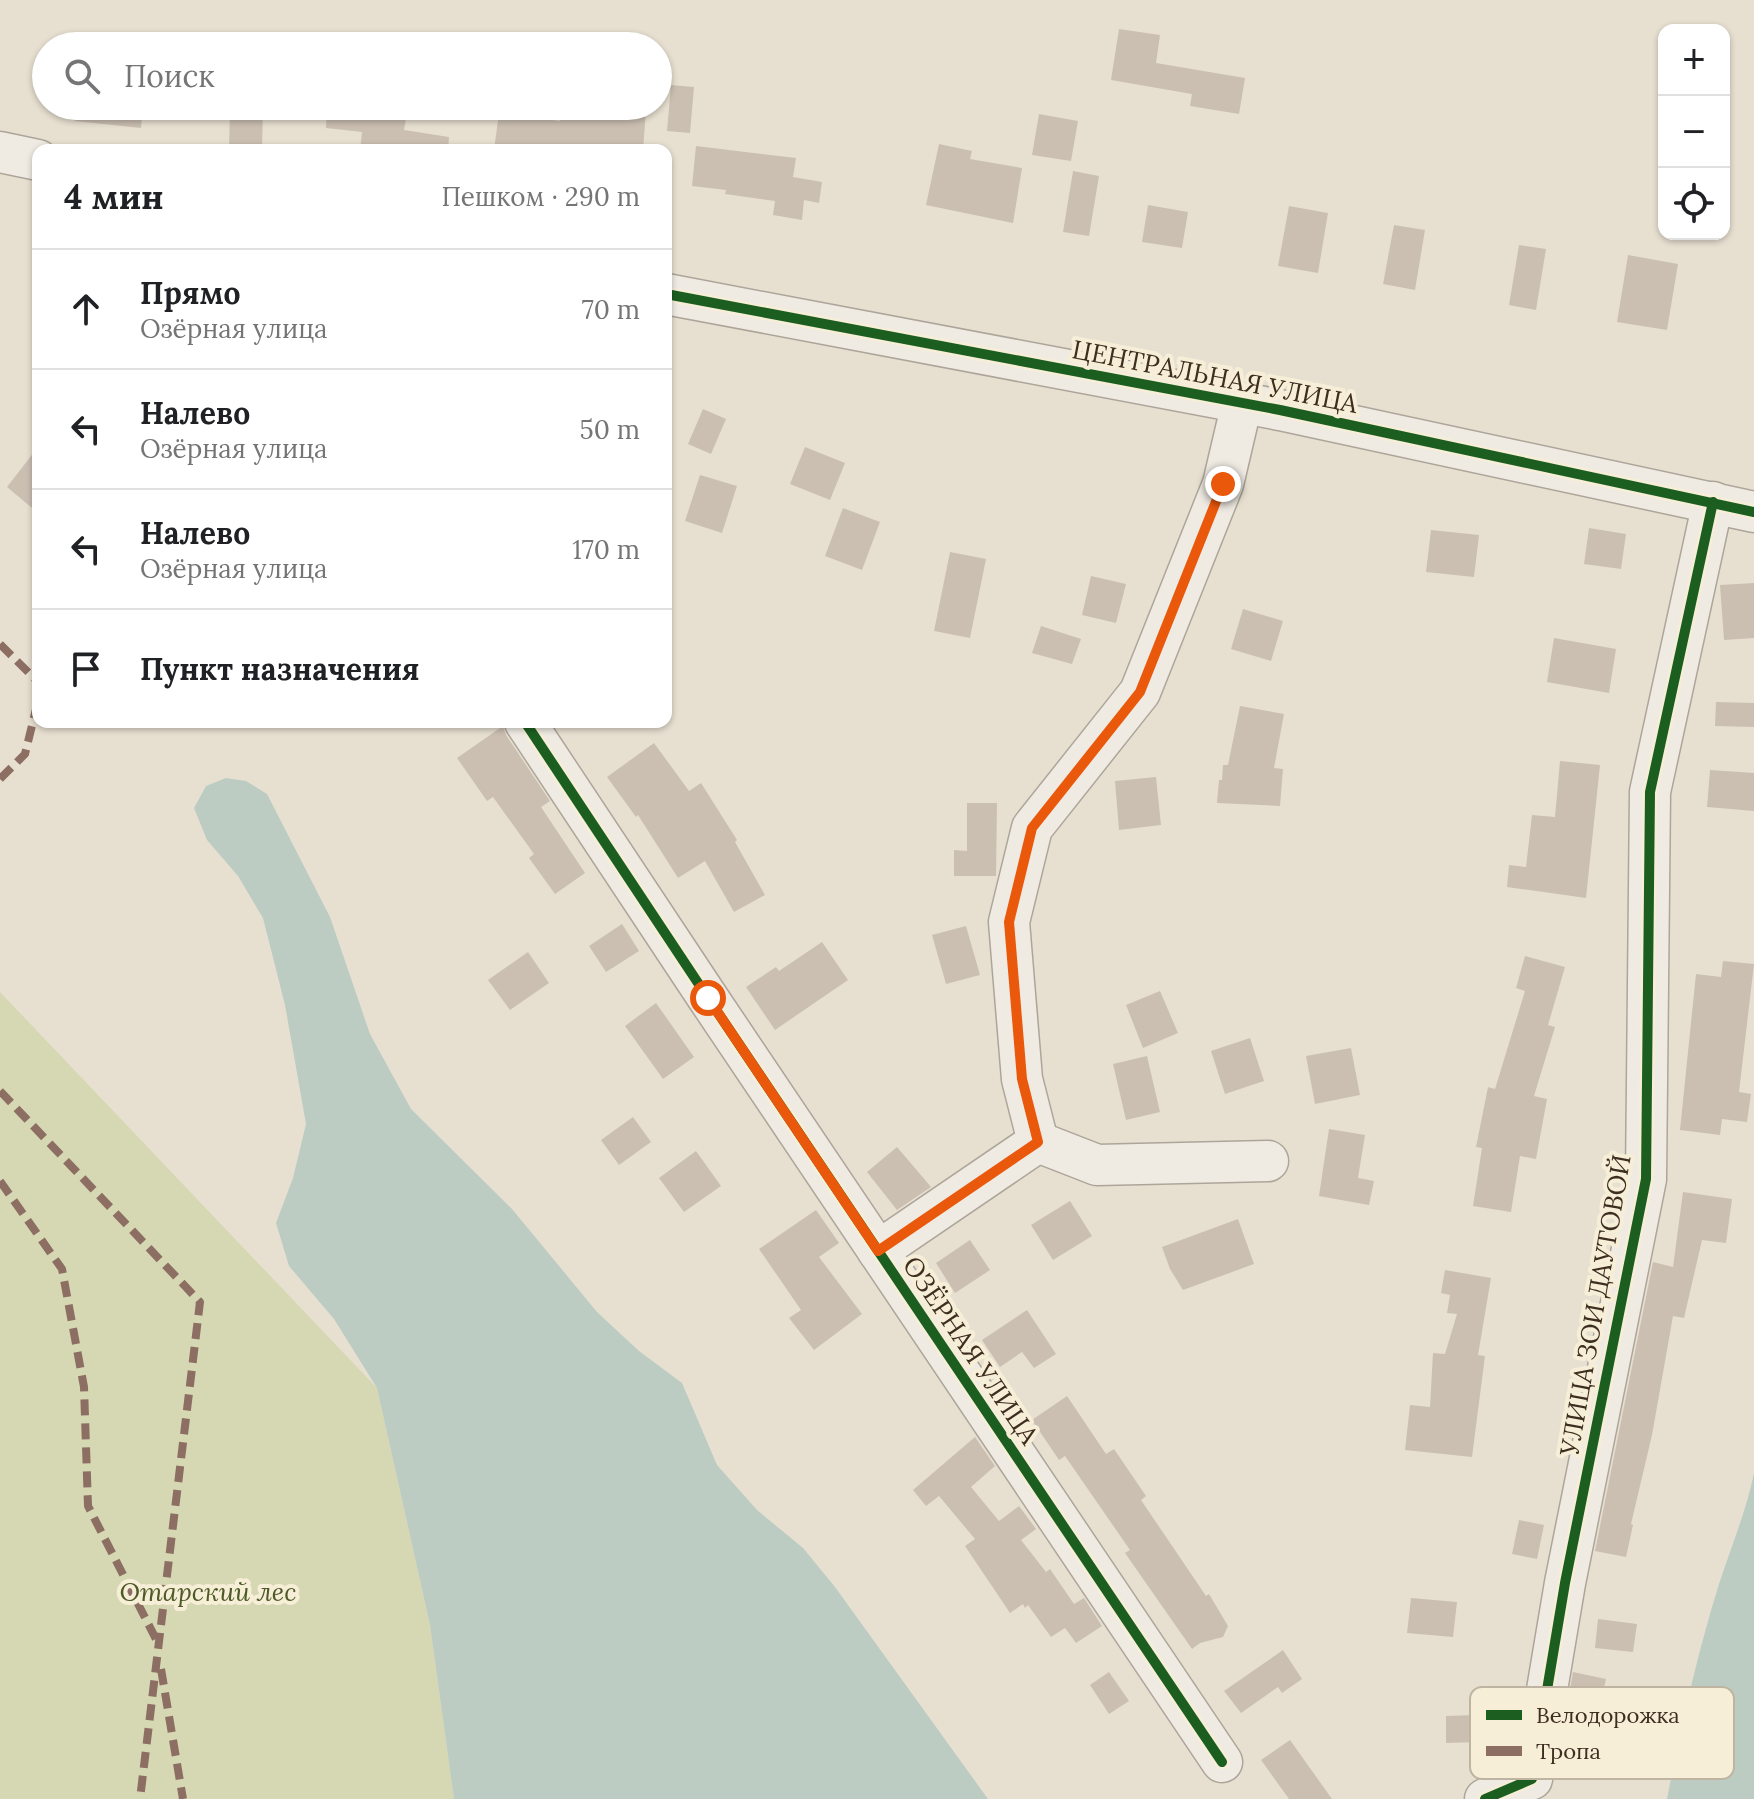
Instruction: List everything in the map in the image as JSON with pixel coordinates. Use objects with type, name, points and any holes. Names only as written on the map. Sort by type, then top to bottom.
[{"type":"street","points":[[0,152],[32,159]]},
{"type":"street","name":"ЦЕНТРАЛЬНАЯ УЛИЦА","points":[[672,295],[1742,501]]},
{"type":"street","points":[[1242,403],[1223,484],[1140,692],[1032,828],[1009,922],[1022,1079],[1038,1142],[1097,1165],[1268,1161]]},
{"type":"street","name":"УЛИЦА ЗОИ ДАУТОВОЙ","points":[[1547,1687],[1565,1583],[1646,1179],[1650,792],[1742,501]]},
{"type":"street","name":"ОЗЁРНАЯ УЛИЦА","points":[[529,728],[1222,1762]]},
{"type":"street","name":"ОЗЁРНАЯ УЛИЦА","points":[[878,1251],[1038,1142]]},
{"type":"street","name":"УЛИЦА ЗОИ ДАУТОВОЙ","points":[[1485,1799],[1532,1779]]},
{"type":"green space","name":"Отарский лес","points":[[0,992],[377,1388],[430,1625],[454,1799],[0,1799]]},
{"type":"shaded area","points":[[226,778],[246,781],[267,794],[330,917],[370,1034],[411,1109],[512,1209],[597,1312],[639,1351],[682,1383],[717,1465],[757,1510],[803,1548],[835,1587],[988,1799],[454,1799],[430,1625],[377,1388],[334,1319],[289,1266],[276,1223],[293,1178],[306,1124],[285,1005],[263,918],[238,876],[207,840],[194,808],[206,786]]},
{"type":"shaded area","points":[[1754,1473],[1754,1799],[1667,1799],[1671,1779],[1734,1779],[1734,1687],[1692,1687],[1719,1584],[1743,1516]]},
{"type":"building","points":[[1119,29],[1160,35],[1156,63],[1245,78],[1239,114],[1190,106],[1192,94],[1111,80]]},
{"type":"building","points":[[672,85],[694,87],[690,133],[667,131],[668,120],[672,120]]},
{"type":"building","points":[[1039,114],[1078,121],[1071,161],[1032,155]]},
{"type":"building","points":[[75,120],[142,120],[141,128]]},
{"type":"building","points":[[230,120],[263,120],[262,144],[229,144]]},
{"type":"building","points":[[326,120],[406,120],[404,130],[449,137],[448,144],[361,144],[362,132],[326,128]]},
{"type":"building","points":[[498,120],[645,120],[643,144],[495,144]]},
{"type":"building","points":[[939,144],[972,151],[970,159],[1022,168],[1013,223],[926,205]]},
{"type":"building","points":[[696,146],[796,158],[793,177],[822,182],[819,203],[804,200],[802,220],[773,215],[775,201],[692,186]]},
{"type":"building","points":[[1073,171],[1099,176],[1089,236],[1063,232]]},
{"type":"building","points":[[1148,205],[1188,212],[1182,248],[1142,242]]},
{"type":"building","points":[[1289,206],[1328,213],[1318,273],[1278,266]]},
{"type":"building","points":[[1394,225],[1425,230],[1415,290],[1383,284]]},
{"type":"building","points":[[1519,245],[1546,249],[1536,310],[1509,305]]},
{"type":"building","points":[[1628,255],[1678,264],[1667,330],[1617,322]]},
{"type":"building","points":[[703,409],[726,419],[711,454],[688,444]]},
{"type":"building","points":[[805,447],[845,463],[830,500],[790,484]]},
{"type":"building","points":[[32,455],[32,508],[7,487]]},
{"type":"building","points":[[700,475],[737,486],[722,533],[685,521]]},
{"type":"building","points":[[843,508],[880,522],[862,570],[825,556]]},
{"type":"building","points":[[1589,528],[1626,534],[1621,569],[1584,564]]},
{"type":"building","points":[[1431,530],[1479,535],[1474,577],[1426,572]]},
{"type":"building","points":[[950,552],[986,559],[970,638],[934,631]]},
{"type":"building","points":[[1091,576],[1126,584],[1116,623],[1082,615]]},
{"type":"building","points":[[1754,583],[1754,638],[1724,640],[1720,585]]},
{"type":"building","points":[[1243,609],[1283,621],[1271,661],[1231,649]]},
{"type":"building","points":[[1041,626],[1081,639],[1072,664],[1032,653]]},
{"type":"building","points":[[1554,638],[1616,649],[1609,693],[1547,682]]},
{"type":"building","points":[[1716,702],[1754,703],[1754,727],[1715,726]]},
{"type":"building","points":[[1240,706],[1284,714],[1274,768],[1283,769],[1280,806],[1217,803],[1219,780],[1222,780],[1223,765],[1228,765]]},
{"type":"building","points":[[504,728],[550,801],[541,807],[585,873],[555,894],[529,858],[534,854],[493,797],[487,801],[457,758]]},
{"type":"building","points":[[654,743],[689,791],[701,783],[737,840],[735,842],[765,895],[734,912],[705,861],[678,878],[638,815],[636,817],[607,777]]},
{"type":"building","points":[[1560,761],[1600,765],[1586,898],[1507,887],[1509,865],[1526,867],[1532,815],[1555,817]]},
{"type":"building","points":[[1710,770],[1754,773],[1754,811],[1707,807]]},
{"type":"building","points":[[1156,777],[1161,825],[1119,830],[1115,781]]},
{"type":"building","points":[[967,803],[997,803],[996,876],[954,876],[954,850],[967,851]]},
{"type":"building","points":[[622,924],[639,951],[606,972],[589,946]]},
{"type":"building","points":[[966,926],[980,975],[946,984],[932,935]]},
{"type":"building","points":[[822,942],[848,980],[775,1030],[746,987],[776,967],[779,971]]},
{"type":"building","points":[[528,952],[549,983],[510,1010],[488,980]]},
{"type":"building","points":[[1525,956],[1565,967],[1548,1025],[1555,1027],[1534,1096],[1547,1099],[1536,1159],[1520,1156],[1511,1212],[1473,1206],[1482,1148],[1476,1147],[1488,1087],[1495,1089],[1525,991],[1516,988]]},
{"type":"building","points":[[1723,961],[1754,964],[1739,1092],[1751,1094],[1747,1122],[1722,1119],[1720,1135],[1680,1130],[1696,974],[1721,977]]},
{"type":"building","points":[[1160,991],[1178,1033],[1143,1048],[1126,1005]]},
{"type":"building","points":[[656,1003],[694,1057],[663,1079],[625,1026]]},
{"type":"building","points":[[1250,1038],[1264,1081],[1225,1094],[1211,1051]]},
{"type":"building","points":[[1351,1048],[1360,1095],[1315,1104],[1306,1056]]},
{"type":"building","points":[[1147,1056],[1160,1112],[1126,1120],[1113,1064]]},
{"type":"building","points":[[633,1117],[651,1142],[619,1165],[601,1140]]},
{"type":"building","points":[[1329,1129],[1365,1135],[1358,1178],[1374,1181],[1369,1205],[1319,1196]]},
{"type":"building","points":[[897,1147],[931,1187],[897,1210],[867,1172]]},
{"type":"building","points":[[696,1151],[721,1186],[684,1212],[659,1178]]},
{"type":"building","points":[[1683,1192],[1732,1199],[1726,1243],[1702,1240],[1684,1318],[1673,1316],[1626,1557],[1595,1551],[1653,1262],[1673,1267]]},
{"type":"building","points":[[1070,1201],[1092,1236],[1053,1260],[1031,1225]]},
{"type":"building","points":[[816,1210],[839,1243],[819,1257],[862,1314],[814,1350],[789,1318],[801,1310],[759,1249]]},
{"type":"building","points":[[1238,1219],[1254,1264],[1183,1290],[1170,1269],[1162,1247]]},
{"type":"building","points":[[970,1240],[990,1270],[955,1293],[936,1263]]},
{"type":"building","points":[[1445,1270],[1491,1278],[1478,1355],[1485,1356],[1472,1457],[1405,1450],[1410,1405],[1430,1407],[1433,1353],[1445,1354],[1457,1314],[1447,1313],[1450,1295],[1441,1293]]},
{"type":"building","points":[[1027,1310],[1056,1354],[1034,1368],[1022,1352],[1000,1367],[982,1340]]},
{"type":"building","points":[[1067,1396],[1106,1454],[1114,1449],[1146,1496],[1141,1500],[1206,1596],[1209,1594],[1228,1626],[1223,1637],[1200,1643],[1192,1649],[1125,1553],[1130,1550],[1065,1456],[1059,1460],[1032,1420]]},
{"type":"building","points":[[975,1437],[995,1466],[971,1487],[999,1521],[1019,1506],[1036,1529],[1021,1540],[1046,1572],[1050,1569],[1074,1604],[1084,1598],[1102,1626],[1076,1643],[1065,1628],[1051,1637],[1028,1605],[1025,1608],[1023,1604],[1010,1613],[965,1546],[975,1539],[939,1496],[926,1506],[913,1490]]},
{"type":"building","points":[[1519,1520],[1544,1525],[1537,1559],[1512,1554]]},
{"type":"building","points":[[1411,1598],[1457,1602],[1453,1637],[1407,1633]]},
{"type":"building","points":[[1598,1619],[1637,1624],[1633,1652],[1595,1648]]},
{"type":"building","points":[[1283,1650],[1302,1679],[1282,1693],[1278,1687],[1241,1713],[1224,1691]]},
{"type":"building","points":[[1109,1672],[1129,1701],[1109,1714],[1090,1685]]},
{"type":"building","points":[[1573,1672],[1606,1679],[1604,1687],[1570,1687]]},
{"type":"building","points":[[1470,1715],[1470,1742],[1446,1743],[1446,1716]]},
{"type":"building","points":[[1290,1740],[1332,1799],[1289,1799],[1261,1760]]},
{"type":"marked path","points":[[0,644],[32,676]]},
{"type":"marked path","points":[[0,779],[25,754],[32,725]]},
{"type":"marked path","points":[[0,1091],[200,1302],[140,1799]]},
{"type":"marked path","points":[[0,1181],[62,1269],[84,1387],[88,1506],[159,1645]]},
{"type":"marked path","points":[[161,1669],[183,1799]]},
{"type":"cycle path","points":[[672,295],[1280,410],[1754,512]]},
{"type":"cycle path","points":[[1547,1687],[1565,1583],[1646,1179],[1650,792],[1713,502]]},
{"type":"cycle path","points":[[529,728],[1222,1762]]},
{"type":"cycle path","points":[[1485,1799],[1532,1779]]},
{"type":"route","points":[[708,998],[878,1251],[1038,1142],[1022,1079],[1009,922],[1032,828],[1140,692],[1223,484]]}]
